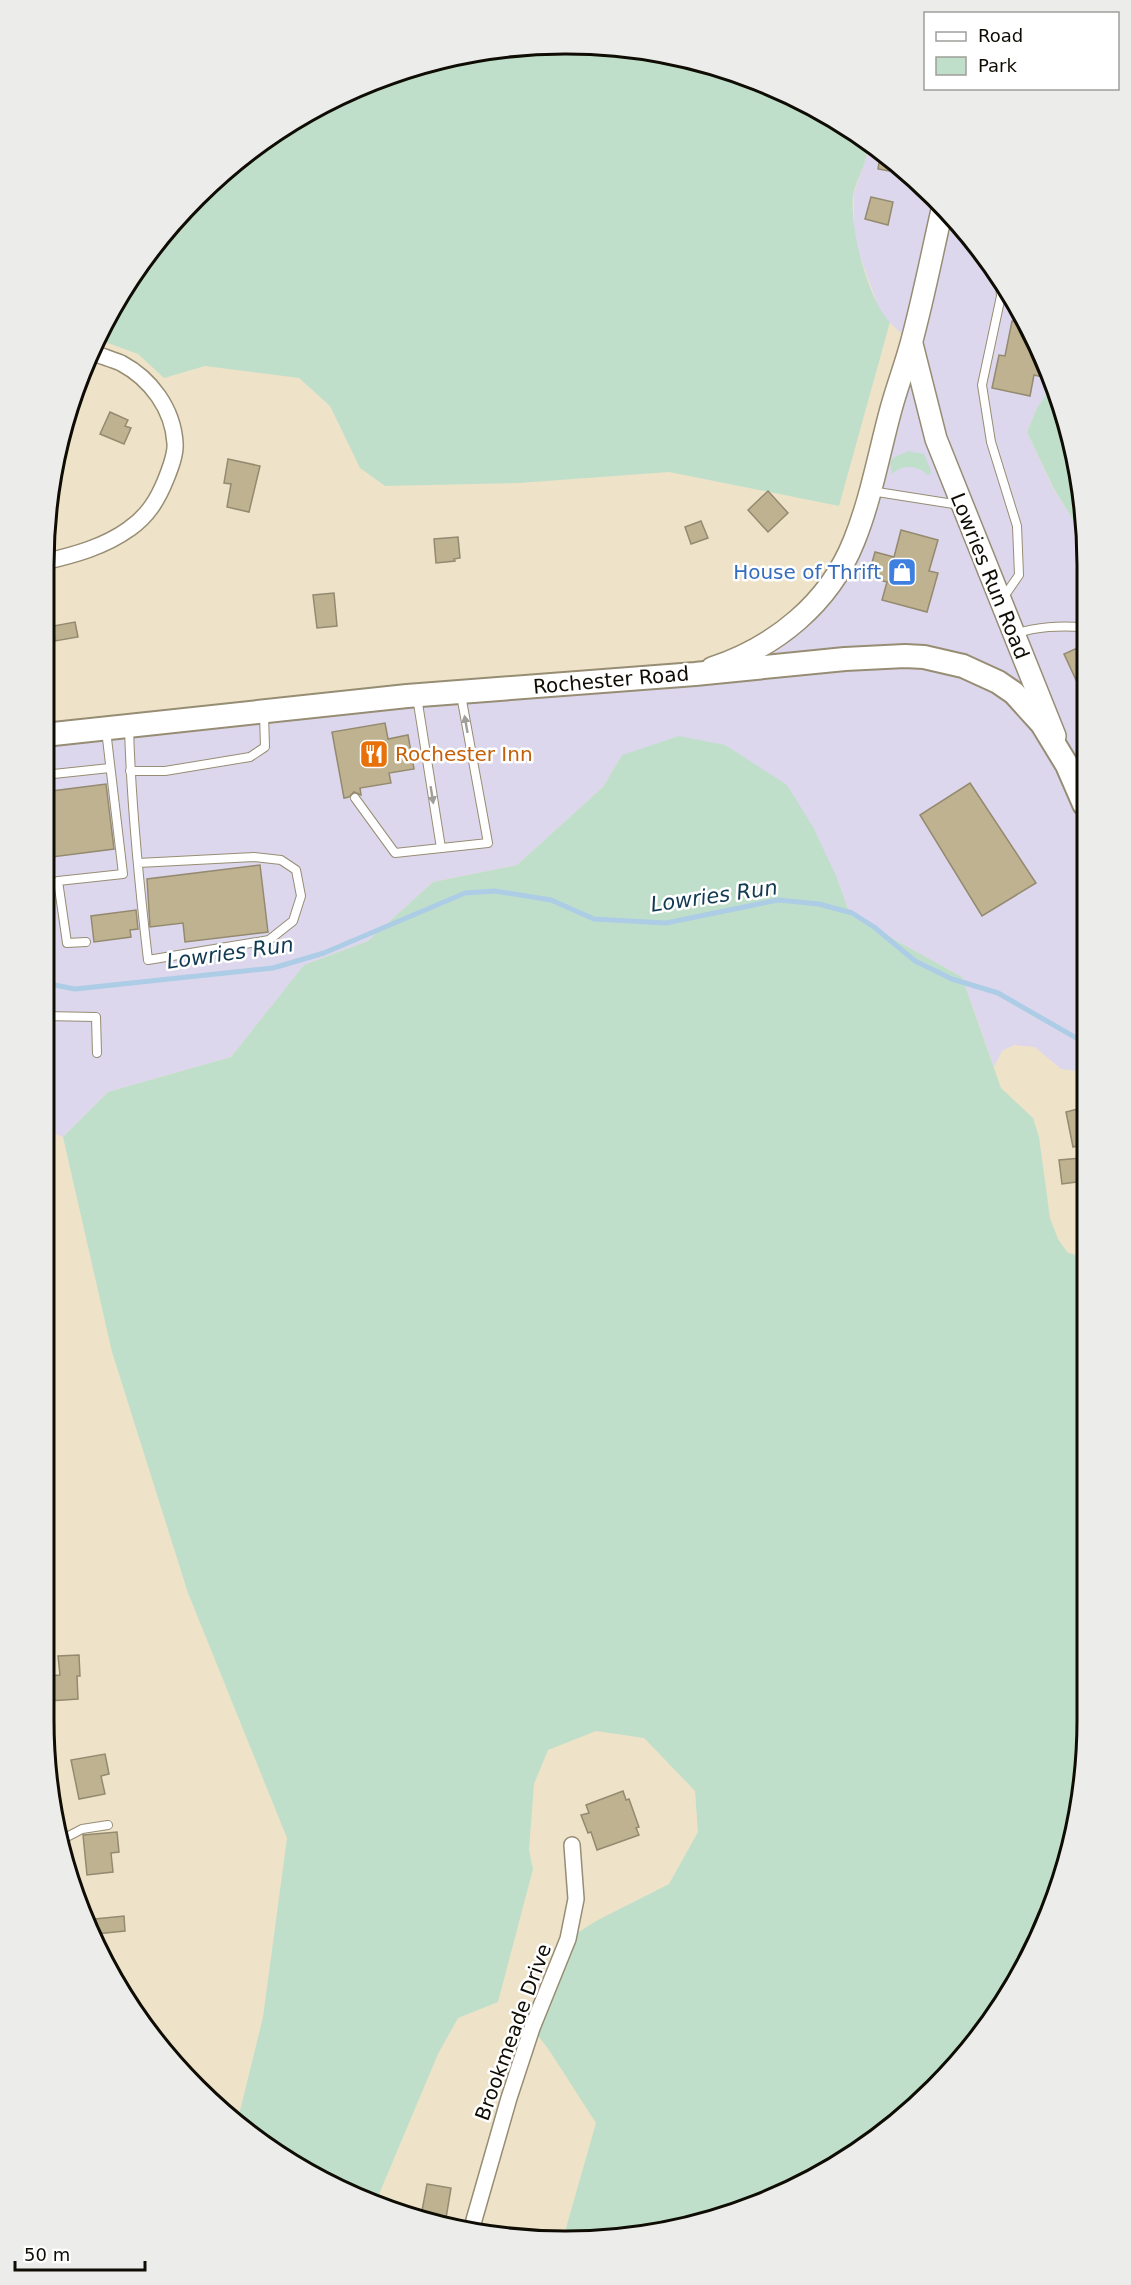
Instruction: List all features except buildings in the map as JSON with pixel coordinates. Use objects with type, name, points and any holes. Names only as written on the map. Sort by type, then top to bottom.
[{"type":"main road","points":[[695,674],[834,660],[905,656],[953,663],[981,673],[1014,693],[1042,724],[1067,765]]},
{"type":"main road","name":"Rochester Road","points":[[54,734],[416,696],[695,674]]},
{"type":"main road","name":"Lowries Run Road","points":[[1067,765],[1077,788]]},
{"type":"street","name":"Rochester Road","points":[[695,674],[765,646],[817,602],[839,572],[854,541],[869,491],[943,221]]},
{"type":"street","name":"Lowries Run Road","points":[[911,343],[936,439],[1067,765]]},
{"type":"street","points":[[54,559],[108,542],[130,529],[144,516],[158,500],[169,473],[176,446],[171,421],[160,397],[146,382],[122,364],[100,355]]},
{"type":"street","name":"Brookmeade Drive","points":[[474,2222],[509,2098],[532,2028],[568,1939],[576,1899],[572,1845]]},
{"type":"lane","points":[[1000,602],[1019,575],[1017,526],[991,442],[982,385],[1001,298]]},
{"type":"lane","points":[[869,491],[961,505]]},
{"type":"lane","points":[[1014,635],[1031,628],[1077,627]]},
{"type":"lane","points":[[355,798],[395,853],[488,843],[461,692]]},
{"type":"lane","points":[[416,696],[441,848]]},
{"type":"lane","points":[[130,771],[165,771],[250,757],[265,747],[264,712]]},
{"type":"lane","points":[[129,726],[130,771],[138,863],[148,960],[269,940],[293,921],[300,896],[296,870],[281,860],[254,856],[138,863]]},
{"type":"lane","points":[[86,942],[67,943],[58,881],[123,874],[106,728]]},
{"type":"lane","points":[[54,774],[110,768]]},
{"type":"lane","points":[[54,1016],[96,1017],[97,1053]]},
{"type":"lane","points":[[68,1837],[82,1829],[108,1825]]},
{"type":"shaded area","points":[[868,153],[903,181],[927,204],[950,228],[991,281],[1024,339],[1047,393],[1037,408],[1027,432],[1054,490],[1075,523],[1076,532],[1077,1071],[1061,1069],[1035,1047],[1014,1045],[1002,1051],[994,1067],[962,977],[850,915],[837,878],[622,755],[603,787],[517,865],[433,882],[368,941],[304,965],[231,1057],[108,1092],[63,1137],[54,1133],[54,734],[695,674],[765,646],[839,572],[911,343],[881,314],[857,248],[854,229],[854,193]]},
{"type":"green space","points":[[532,55],[599,55],[665,64],[698,71],[761,93],[821,123],[866,152],[854,191],[854,221],[867,279],[882,312],[890,322],[839,506],[669,472],[519,483],[385,486],[360,468],[330,406],[299,378],[205,366],[164,378],[138,354],[106,342],[140,281],[181,228],[204,204],[254,160],[281,140],[310,123],[370,93],[433,71],[499,58]]},
{"type":"green space","points":[[1047,393],[1060,433],[1073,499],[1075,523],[1054,489],[1027,432],[1037,408]]},
{"type":"green space","points":[[908,451],[924,454],[932,473],[928,475],[920,469],[905,467],[892,474],[890,463],[893,458]]},
{"type":"green space","points":[[679,736],[725,745],[787,785],[813,827],[837,878],[850,915],[962,977],[1001,1088],[1033,1118],[1039,1137],[1050,1218],[1058,1239],[1068,1253],[1077,1255],[1076,1753],[1073,1786],[1060,1852],[1050,1884],[1024,1946],[991,2004],[971,2031],[950,2057],[903,2104],[850,2145],[821,2162],[792,2178],[730,2204],[698,2214],[632,2227],[565,2231],[596,2123],[549,2050],[532,2028],[568,1939],[596,1921],[669,1884],[698,1832],[695,1791],[644,1738],[596,1731],[548,1750],[534,1784],[529,1850],[533,1869],[498,2002],[458,2018],[438,2054],[379,2195],[339,2178],[281,2145],[239,2113],[263,2017],[287,1838],[188,1593],[112,1352],[63,1137],[108,1092],[231,1057],[304,965],[368,941],[433,882],[517,865],[603,787],[622,755]]},
{"type":"waterway","name":"Lowries Run","points":[[54,985],[75,989],[273,968],[324,953],[465,893],[495,891],[551,900],[594,919],[666,923],[778,900],[819,904],[852,913],[874,927],[915,961],[952,979],[998,993],[1077,1038]]},
{"type":"place","name":"House of Thrift","points":[[902,572]]},
{"type":"place","name":"Rochester Inn","points":[[374,754]]}]
